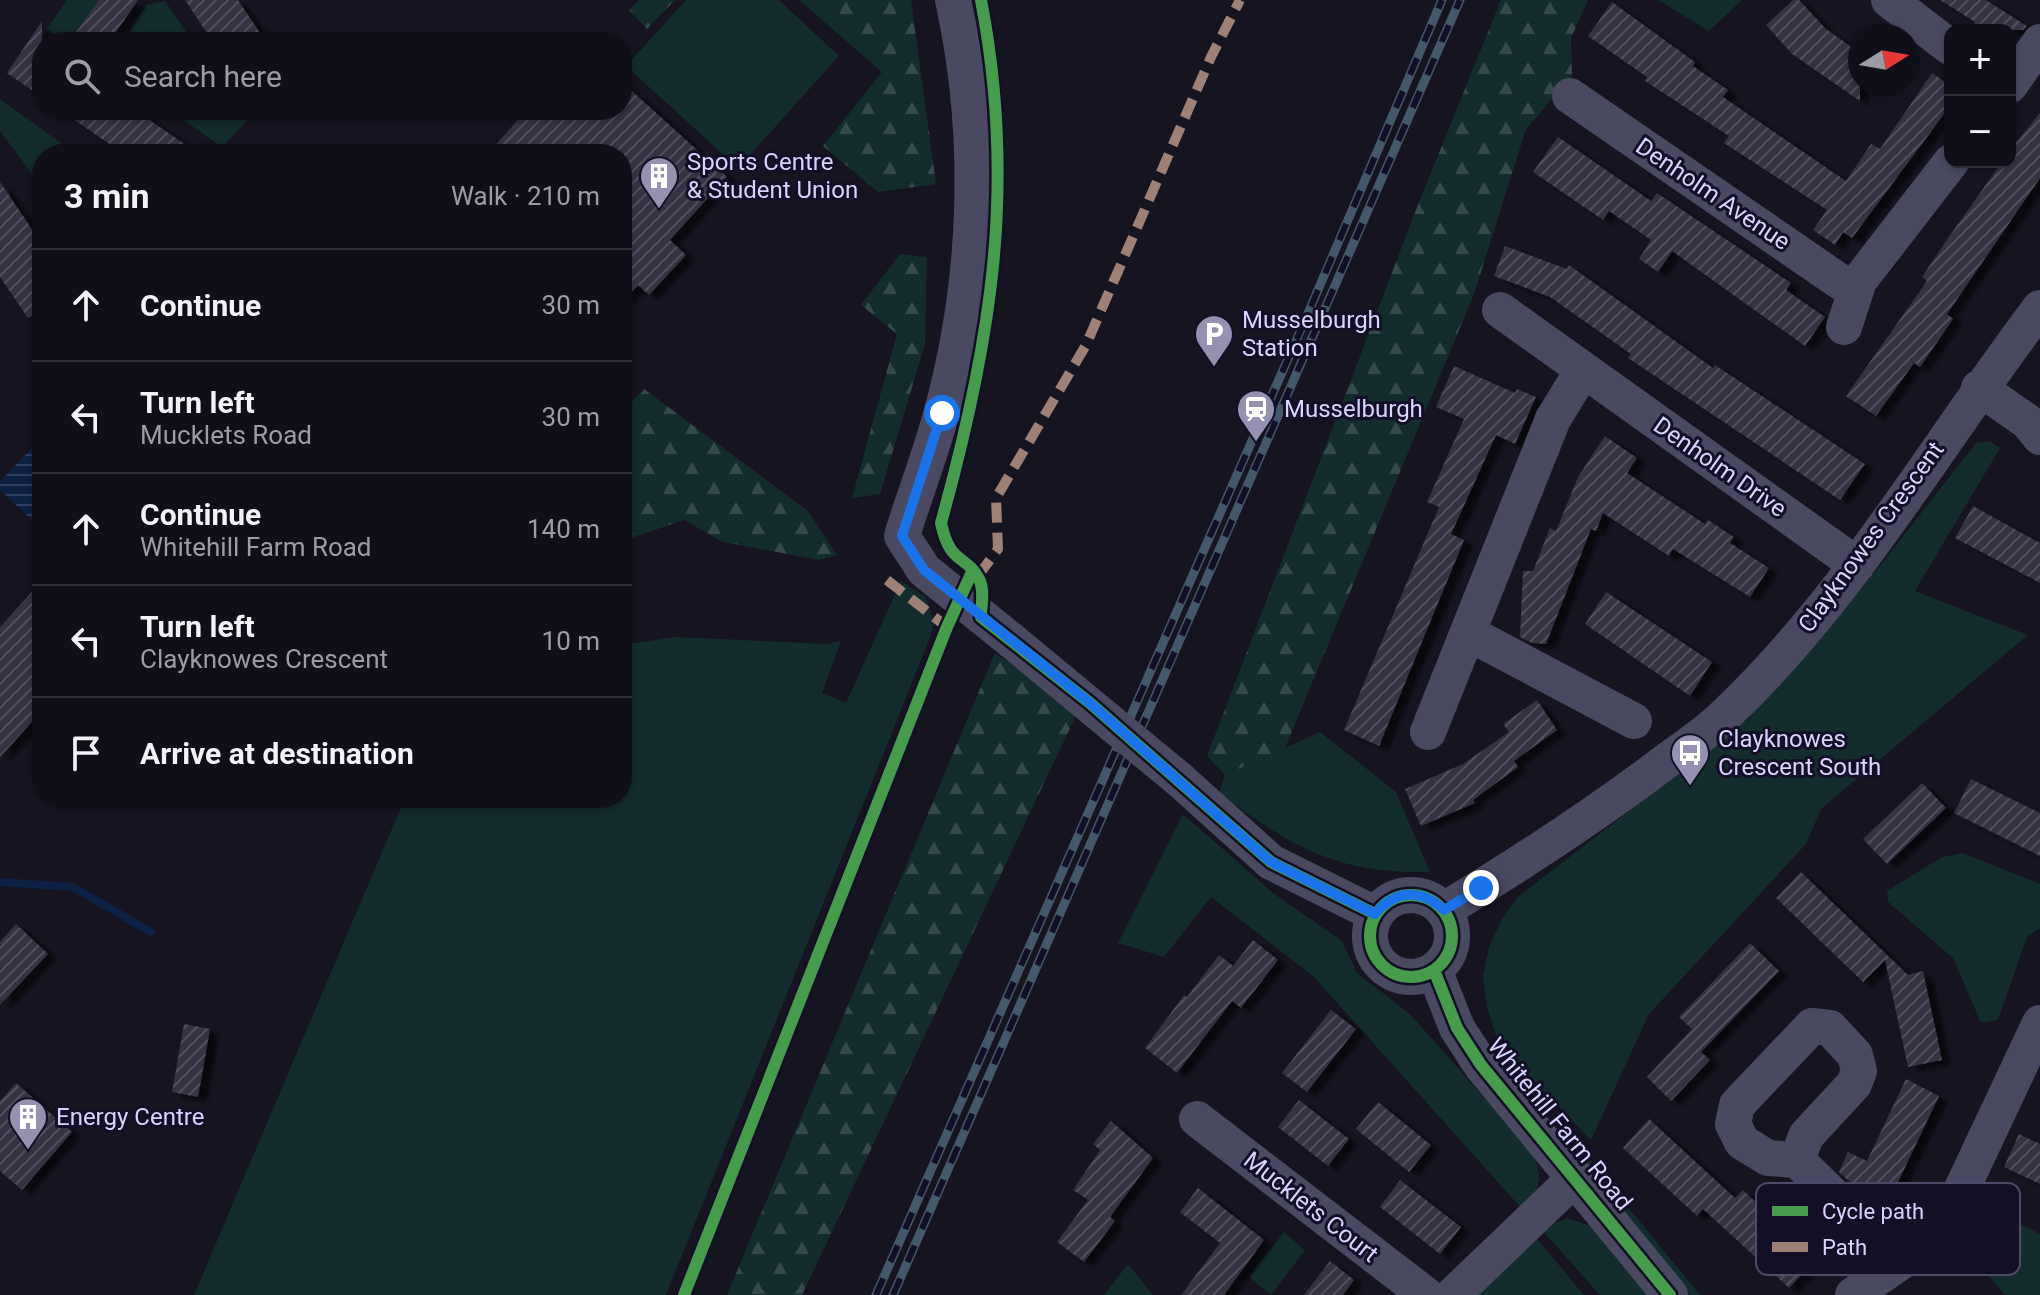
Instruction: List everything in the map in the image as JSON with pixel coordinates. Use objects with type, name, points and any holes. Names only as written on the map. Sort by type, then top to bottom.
[{"type":"street","points":[[953,0],[970,116],[972,205],[968,267],[942,413],[902,536],[924,570],[1180,780],[1271,862],[1375,914]]},
{"type":"street","points":[[1889,0],[1944,42]]},
{"type":"street","points":[[2016,76],[2040,42]]},
{"type":"street","name":"Denholm Avenue","points":[[1570,96],[1855,292]]},
{"type":"street","points":[[1844,327],[1859,281],[1946,168]]},
{"type":"street","name":"Clayknowes Crescent","points":[[1444,910],[1625,792],[1721,720],[1781,658],[1857,565],[1979,388],[2040,308]]},
{"type":"street","name":"Denholm Drive","points":[[1500,310],[1857,565]]},
{"type":"street","points":[[1428,732],[1470,634],[1553,419],[1583,370]]},
{"type":"street","points":[[1979,388],[2028,422],[2040,437]]},
{"type":"street","points":[[1470,634],[1634,721]]},
{"type":"street","points":[[1409,894],[1434,901],[1450,920],[1452,942],[1443,963],[1434,970],[1408,977],[1383,966],[1370,942],[1375,914],[1384,904],[1409,894]]},
{"type":"street","name":"Whitehill Farm Road","points":[[1434,970],[1457,1028],[1481,1065],[1670,1295]]},
{"type":"street","points":[[1967,1183],[2033,1061],[2040,1023]]},
{"type":"street","name":"Mucklets Court","points":[[1197,1119],[1426,1295]]},
{"type":"street","points":[[1797,1160],[1820,1183]]},
{"type":"street","points":[[1453,1295],[1576,1177]]},
{"type":"street","points":[[1853,1295],[1882,1275]]},
{"type":"green space","points":[[67,0],[99,0],[76,32],[46,30]]},
{"type":"green space","points":[[639,0],[675,0],[647,29],[629,10]]},
{"type":"green space","points":[[686,0],[779,0],[839,56],[738,168],[632,71],[632,59]]},
{"type":"green space","points":[[799,0],[911,0],[936,184],[878,192],[823,146],[882,72]]},
{"type":"green space","points":[[1501,0],[1588,0],[1571,38],[1572,76],[1526,129],[1474,294],[1285,748],[1225,775],[1207,756],[1419,202]]},
{"type":"green space","points":[[1658,0],[1742,0],[1709,31]]},
{"type":"green space","points":[[165,1],[186,32],[130,32],[146,5]]},
{"type":"green space","points":[[0,99],[61,143],[32,144],[32,174],[0,131]]},
{"type":"green space","points":[[183,120],[246,120],[225,144],[218,144]]},
{"type":"green space","points":[[900,254],[927,257],[925,344],[880,494],[852,498],[897,334],[861,305]]},
{"type":"green space","points":[[644,389],[808,511],[837,555],[819,560],[723,542],[684,520],[632,538],[632,402]]},
{"type":"green space","points":[[1990,441],[2000,448],[1915,591],[2028,635],[1821,809],[1806,844],[1649,1014],[1591,1140],[1499,1045],[1487,1007],[1483,977],[1489,947],[1502,919],[1518,897],[1748,719],[1871,577],[1976,443]]},
{"type":"green space","points":[[901,581],[926,597],[934,624],[929,640],[666,1295],[194,1295],[401,808],[632,808],[632,644],[676,637],[827,644],[841,641],[822,693],[846,703]]},
{"type":"green space","points":[[995,653],[1079,709],[802,1295],[727,1295]]},
{"type":"green space","points":[[1320,732],[1396,792],[1430,872],[1368,868],[1317,854],[1270,828],[1219,793],[1225,775]]},
{"type":"green space","points":[[1183,814],[1273,893],[1342,941],[1357,973],[1410,1014],[1533,1153],[1539,1176],[1537,1190],[1523,1210],[1313,976],[1211,897],[1164,957],[1118,943]]},
{"type":"green space","points":[[1963,853],[2040,884],[2040,928],[2027,937],[1998,1020],[1981,1023],[1953,958],[1888,902],[1887,891],[1942,857]]},
{"type":"green space","points":[[1576,1143],[1700,1295],[1689,1295],[1570,1148]]},
{"type":"green space","points":[[1567,1218],[1597,1228],[1650,1295],[1600,1295],[1541,1229]]},
{"type":"green space","points":[[2020,1224],[2040,1234],[2040,1295],[2005,1295],[1988,1275],[2020,1275]]},
{"type":"green space","points":[[1284,1232],[1305,1250],[1271,1295],[1249,1277]]},
{"type":"green space","points":[[1533,1234],[1584,1295],[1469,1295]]},
{"type":"green space","points":[[1128,1264],[1153,1295],[1104,1295]]},
{"type":"water","points":[[32,448],[32,520],[0,490],[0,482]]},
{"type":"building","points":[[99,0],[138,0],[116,32],[76,32]]},
{"type":"building","points":[[185,0],[238,0],[259,32],[206,32]]},
{"type":"building","points":[[1793,0],[1799,0],[1826,29],[1848,45],[1848,93],[1792,54],[1766,25]]},
{"type":"building","points":[[1940,0],[1986,0],[2027,26],[2016,30],[2016,24],[1975,22]]},
{"type":"building","points":[[1612,2],[1728,90],[1723,97],[1846,181],[1871,144],[1880,149],[1916,96],[1920,96],[1920,91],[1932,73],[1944,81],[1944,114],[1852,238],[1843,232],[1835,245],[1813,230],[1827,210],[1724,143],[1729,136],[1645,81],[1647,77],[1588,36]]},
{"type":"building","points":[[42,21],[42,32],[35,32]]},
{"type":"building","points":[[32,36],[32,90],[7,73]]},
{"type":"building","name":"Sports Centre & Student Union","points":[[632,91],[727,177],[670,240],[686,255],[649,295],[638,285],[632,291],[632,144],[496,144],[518,120],[632,120]]},
{"type":"building","points":[[2040,113],[2040,178],[1947,314],[1953,319],[1920,367],[1914,363],[1876,416],[1846,396],[1927,281],[1922,277],[1998,168],[2016,168],[2016,143]]},
{"type":"building","points":[[75,120],[150,120],[184,144],[109,144]]},
{"type":"building","points":[[1558,137],[1651,201],[1657,193],[1791,283],[1786,290],[1825,317],[1805,346],[1672,251],[1658,272],[1639,259],[1651,240],[1609,211],[1603,220],[1533,172]]},
{"type":"building","points":[[0,182],[32,229],[32,315],[28,318],[0,277]]},
{"type":"building","points":[[1505,246],[1567,269],[1569,265],[1713,368],[1715,365],[1865,464],[1840,500],[1628,358],[1631,354],[1550,297],[1494,276]]},
{"type":"building","points":[[1454,366],[1515,393],[1517,389],[1536,397],[1515,444],[1496,435],[1451,534],[1464,540],[1379,746],[1344,730],[1439,507],[1427,502],[1464,419],[1436,407]]},
{"type":"building","points":[[1605,436],[1637,458],[1627,473],[1705,524],[1708,520],[1734,537],[1730,543],[1769,568],[1750,597],[1673,549],[1669,556],[1603,513],[1596,531],[1591,529],[1546,644],[1532,643],[1520,637],[1523,571],[1533,571],[1550,528],[1556,531],[1578,477]]},
{"type":"building","points":[[1973,506],[2040,543],[2040,583],[1955,538]]},
{"type":"building","points":[[32,592],[32,722],[0,757],[0,627]]},
{"type":"building","points":[[1606,592],[1712,662],[1690,696],[1585,624]]},
{"type":"building","points":[[1537,700],[1557,730],[1514,761],[1518,767],[1473,800],[1475,803],[1421,826],[1405,789],[1463,764],[1509,732],[1503,724]]},
{"type":"building","points":[[1971,779],[2040,813],[2040,856],[1954,813]]},
{"type":"building","points":[[1922,783],[1946,808],[1887,864],[1863,839]]},
{"type":"building","points":[[1801,872],[1908,975],[1923,971],[1942,1060],[1908,1067],[1885,960],[1863,982],[1776,898]]},
{"type":"building","points":[[16,924],[48,954],[0,1005],[0,942]]},
{"type":"building","points":[[1253,940],[1278,960],[1241,1008],[1232,1001],[1177,1073],[1145,1048],[1184,995],[1187,997],[1219,955],[1233,966]]},
{"type":"building","points":[[1750,943],[1779,971],[1701,1052],[1710,1060],[1671,1101],[1647,1077],[1692,1029],[1679,1017]]},
{"type":"building","points":[[1331,1010],[1356,1029],[1307,1092],[1282,1073]]},
{"type":"building","points":[[184,1024],[210,1029],[198,1097],[172,1092]]},
{"type":"building","points":[[1906,1079],[1939,1096],[1898,1183],[1853,1183],[1839,1172],[1848,1152],[1867,1161]]},
{"type":"building","name":"Energy Centre","points":[[16,1083],[72,1132],[22,1190],[0,1171],[0,1101]]},
{"type":"building","points":[[1299,1100],[1349,1139],[1328,1166],[1278,1127]]},
{"type":"building","points":[[1378,1102],[1431,1145],[1409,1172],[1356,1129]]},
{"type":"building","points":[[1649,1119],[1735,1198],[1743,1190],[1756,1202],[1756,1258],[1703,1209],[1697,1216],[1623,1148]]},
{"type":"building","points":[[1111,1121],[1153,1158],[1110,1217],[1115,1221],[1084,1262],[1057,1242],[1088,1200],[1073,1190],[1100,1150],[1093,1144]]},
{"type":"building","points":[[2019,1134],[2040,1144],[2040,1184],[2004,1167]]},
{"type":"building","points":[[1400,1180],[1461,1227],[1440,1254],[1380,1207]]},
{"type":"building","points":[[1198,1188],[1264,1240],[1224,1295],[1181,1295],[1220,1243],[1180,1212]]},
{"type":"building","points":[[1330,1261],[1354,1280],[1343,1295],[1304,1295]]},
{"type":"building","points":[[1775,1275],[1802,1275],[1789,1288]]},
{"type":"waterway","points":[[0,882],[73,887],[151,932]]},
{"type":"railway","points":[[876,1295],[1306,318],[1442,0]]},
{"type":"railway","points":[[893,1295],[1460,0]]},
{"type":"marked path","points":[[978,576],[998,549],[996,498],[1086,345],[1211,57],[1240,0]]},
{"type":"marked path","points":[[887,580],[947,627]]},
{"type":"cycle path","points":[[981,0],[992,68],[997,135],[993,264],[973,392],[941,523],[945,537],[954,553],[974,571],[981,583],[981,617],[1090,703],[1271,862],[1375,914]]},
{"type":"cycle path","points":[[684,1295],[947,627],[972,572]]},
{"type":"cycle path","points":[[1403,895],[1419,895],[1434,902],[1445,913],[1452,936],[1449,952],[1440,965],[1419,977],[1403,977],[1388,970],[1377,959],[1370,944],[1370,928],[1377,913],[1388,902],[1403,895]]},
{"type":"cycle path","points":[[1434,970],[1457,1028],[1481,1065],[1670,1295]]},
{"type":"place","name":"Sports Centre & Student Union","points":[[659,210]]},
{"type":"place","name":"Musselburgh Station","points":[[1214,368]]},
{"type":"place","name":"Musselburgh","points":[[1256,443]]},
{"type":"place","name":"Clayknowes Crescent South","points":[[1690,787]]},
{"type":"place","name":"Energy Centre","points":[[28,1151]]},
{"type":"route","points":[[942,413],[902,536],[924,570],[1090,703],[1271,862],[1335,897],[1375,914],[1395,897],[1409,894],[1422,895],[1444,910],[1481,888]]}]
